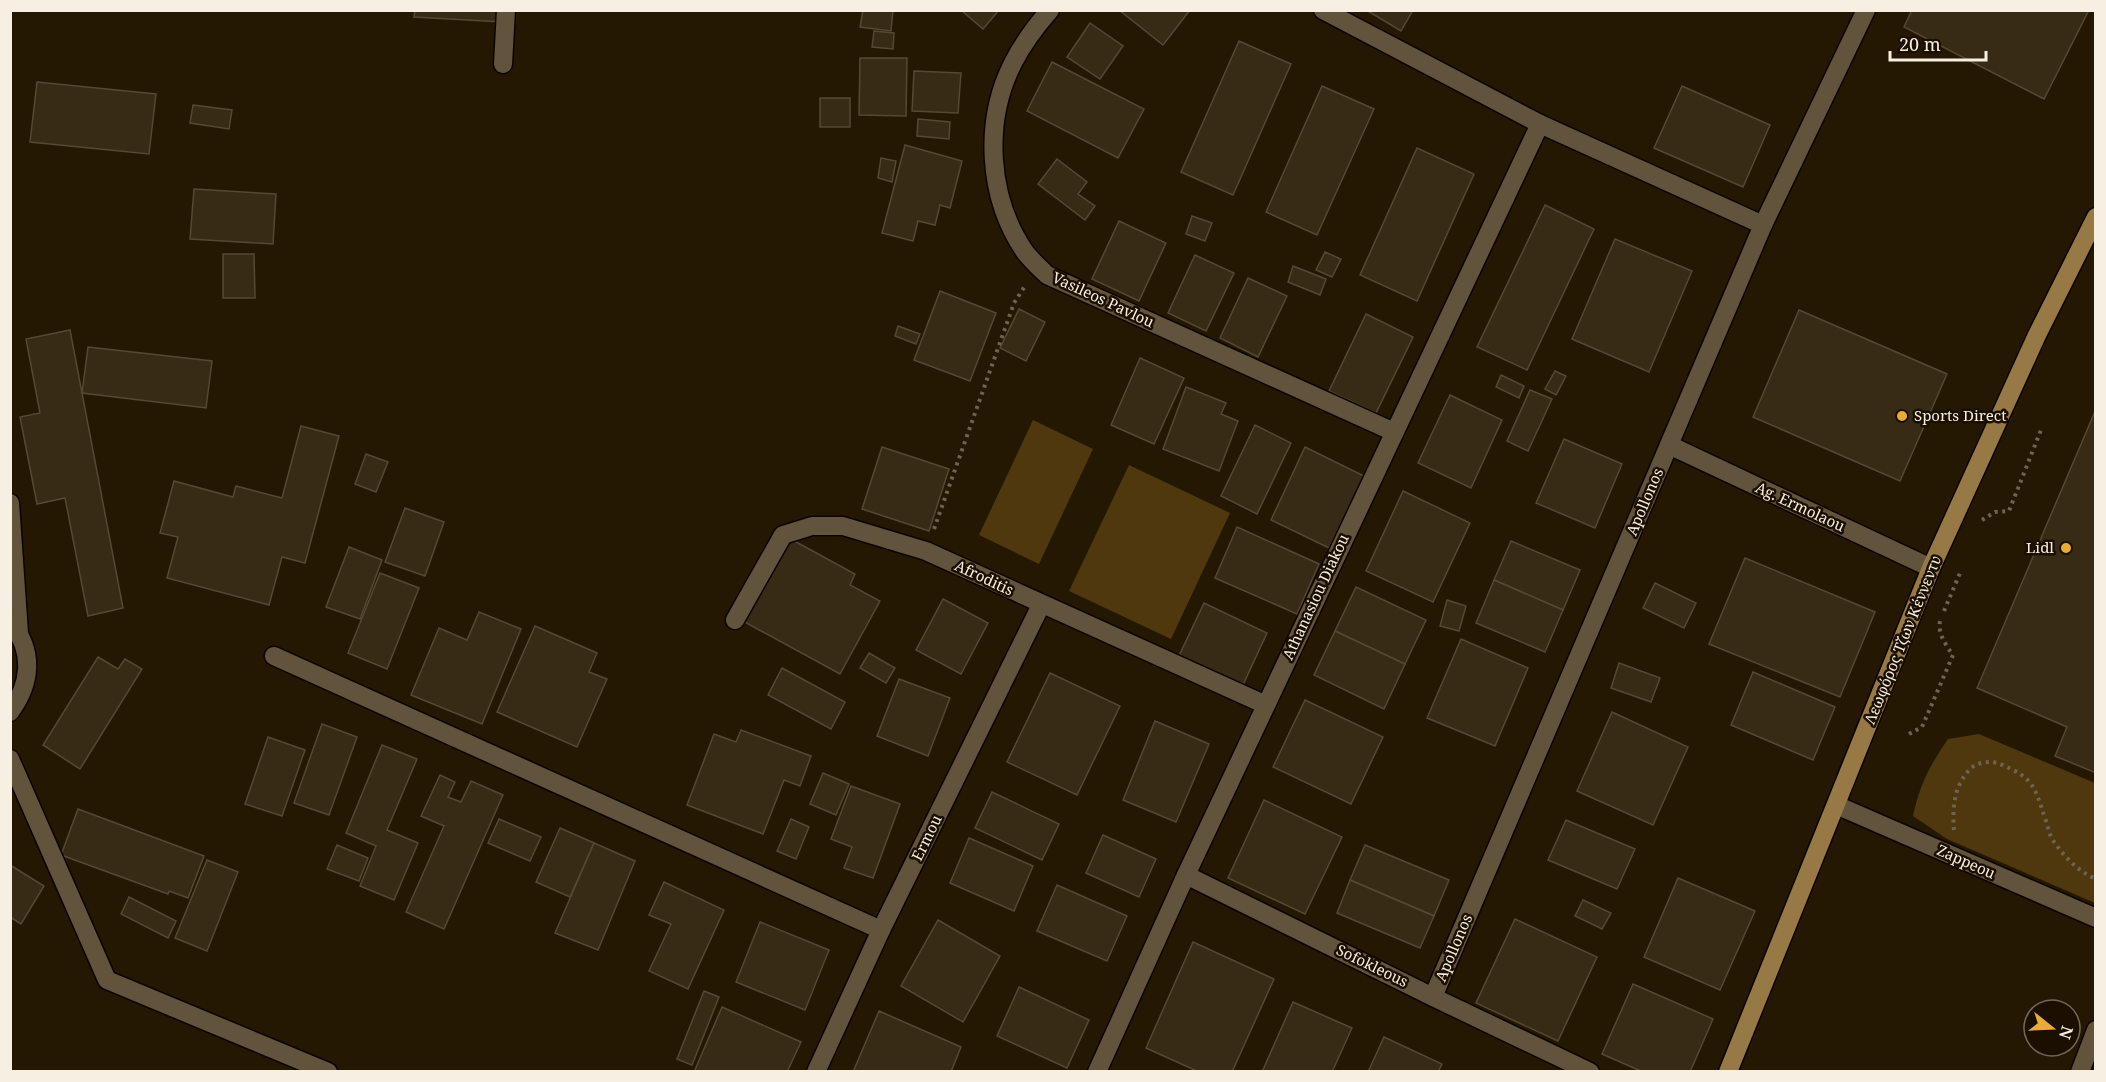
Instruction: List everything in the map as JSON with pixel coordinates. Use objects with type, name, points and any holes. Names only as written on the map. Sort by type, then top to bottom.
[{"type":"main road","name":"Λεωφόρος Τζων Κέννεντυ","points":[[1728,1071],[1931,568],[2027,356],[2096,217]]},
{"type":"street","points":[[503,64],[506,10]]},
{"type":"street","name":"Vasileos Pavlou","points":[[1050,10],[1013,63],[1002,91],[996,116],[994,161],[999,197],[1010,226],[1026,254],[1047,275],[1394,432]]},
{"type":"street","points":[[1323,10],[1540,124],[1763,225]]},
{"type":"street","name":"Apollonos","points":[[1433,997],[1763,225],[1866,10]]},
{"type":"street","name":"Athanasiou Diakou","points":[[1097,1071],[1186,875],[1540,124]]},
{"type":"street","name":"Ag. Ermolaou","points":[[1669,445],[1931,568]]},
{"type":"street","points":[[10,503],[15,628],[27,653],[28,673],[22,693],[10,712]]},
{"type":"street","name":"Afroditis","points":[[735,620],[783,535],[812,525],[843,526],[926,551],[1266,705]]},
{"type":"street","name":"Ermou","points":[[816,1071],[881,930],[1041,605]]},
{"type":"street","points":[[274,656],[881,930]]},
{"type":"street","points":[[10,759],[107,980],[328,1071]]},
{"type":"street","name":"Zappeou","points":[[1836,805],[2096,918]]},
{"type":"street","name":"Sofokleous","points":[[1186,875],[1433,997],[1590,1071]]},
{"type":"street","points":[[2079,1071],[2096,1030]]},
{"type":"path","points":[[926,551],[1014,303],[1039,266]]},
{"type":"path","points":[[1981,521],[1995,512],[2009,511],[2041,430]]},
{"type":"path","points":[[1909,734],[1922,727],[1953,655],[1942,641],[1940,622],[1960,572]]},
{"type":"path","points":[[1953,838],[1953,812],[1957,789],[1970,769],[1980,763],[1995,762],[2020,772],[2031,781],[2051,836],[2066,857],[2085,874],[2096,879]]},
{"type":"shaded area","points":[[1033,420],[1093,449],[1039,564],[979,535]]},
{"type":"shaded area","points":[[1129,465],[1230,513],[1171,639],[1069,591]]},
{"type":"shaded area","points":[[1979,734],[2095,783],[2095,903],[1947,839],[1913,816],[1926,776],[1948,739]]},
{"type":"building","points":[[415,10],[504,10],[503,22],[414,17]]},
{"type":"building","points":[[863,10],[893,10],[891,31],[860,27]]},
{"type":"building","points":[[961,10],[999,10],[983,29]]},
{"type":"building","points":[[1119,10],[1190,10],[1163,45]]},
{"type":"building","points":[[1366,10],[1413,10],[1401,31]]},
{"type":"building","points":[[1912,10],[2089,10],[2044,99],[1904,27]]},
{"type":"building","points":[[1090,23],[1123,46],[1100,79],[1067,57]]},
{"type":"building","points":[[874,31],[894,33],[893,49],[872,47]]},
{"type":"building","points":[[1239,41],[1291,64],[1233,195],[1181,172]]},
{"type":"building","points":[[860,58],[907,58],[906,116],[859,115]]},
{"type":"building","points":[[1052,62],[1144,109],[1118,158],[1027,111]]},
{"type":"building","points":[[914,71],[961,73],[958,113],[912,111]]},
{"type":"building","points":[[37,82],[156,94],[149,154],[30,142]]},
{"type":"building","points":[[1322,86],[1374,109],[1317,235],[1266,212]]},
{"type":"building","points":[[1682,86],[1770,125],[1743,187],[1654,148]]},
{"type":"building","points":[[820,98],[850,98],[850,127],[820,127]]},
{"type":"building","points":[[193,105],[232,110],[229,129],[190,123]]},
{"type":"building","points":[[918,119],[950,122],[949,139],[917,136]]},
{"type":"building","points":[[905,145],[962,161],[950,208],[940,205],[935,225],[918,221],[913,241],[882,233]]},
{"type":"building","points":[[1417,148],[1474,174],[1417,301],[1360,275]]},
{"type":"building","points":[[881,158],[896,161],[892,182],[878,178]]},
{"type":"building","points":[[1057,159],[1087,182],[1078,194],[1095,206],[1085,220],[1038,184]]},
{"type":"building","points":[[194,189],[276,194],[273,244],[190,239]]},
{"type":"building","points":[[1545,205],[1594,229],[1527,370],[1477,347]]},
{"type":"building","points":[[1192,216],[1212,223],[1205,241],[1186,234]]},
{"type":"building","points":[[1119,221],[1166,243],[1139,301],[1092,279]]},
{"type":"building","points":[[1615,239],[1692,271],[1649,372],[1572,339]]},
{"type":"building","points":[[1325,252],[1341,259],[1332,277],[1316,270]]},
{"type":"building","points":[[223,254],[254,254],[255,298],[223,298]]},
{"type":"building","points":[[1195,255],[1234,273],[1206,331],[1168,313]]},
{"type":"building","points":[[1293,266],[1326,279],[1320,295],[1288,282]]},
{"type":"building","points":[[1248,278],[1287,296],[1258,357],[1220,338]]},
{"type":"building","points":[[940,291],[996,313],[970,381],[914,360]]},
{"type":"building","points":[[1019,309],[1045,322],[1026,361],[1000,348]]},
{"type":"building","points":[[1799,310],[1947,374],[1900,481],[1753,417]]},
{"type":"building","points":[[1366,314],[1413,337],[1376,413],[1329,391]]},
{"type":"building","points":[[898,326],[920,334],[916,344],[895,336]]},
{"type":"building","points":[[70,330],[123,608],[88,616],[65,498],[37,504],[20,417],[40,413],[26,339]]},
{"type":"building","points":[[88,347],[212,361],[206,408],[82,393]]},
{"type":"building","points":[[1140,358],[1184,378],[1154,444],[1111,425]]},
{"type":"building","points":[[1555,371],[1566,376],[1556,395],[1545,389]]},
{"type":"building","points":[[1501,375],[1524,386],[1519,398],[1496,387]]},
{"type":"building","points":[[1186,387],[1226,403],[1221,414],[1238,421],[1219,471],[1163,449]]},
{"type":"building","points":[[1530,390],[1552,399],[1528,451],[1507,441]]},
{"type":"building","points":[[1450,395],[1502,420],[1471,488],[1418,463]]},
{"type":"building","name":"Lidl","points":[[2096,409],[2096,773],[2055,756],[2067,727],[1977,688]]},
{"type":"building","points":[[1255,425],[1291,443],[1257,514],[1221,496]]},
{"type":"building","points":[[301,426],[339,436],[305,563],[282,557],[269,605],[167,578],[178,537],[160,533],[174,481],[233,497],[236,486],[282,498]]},
{"type":"building","points":[[1564,439],[1622,464],[1595,528],[1536,503]]},
{"type":"building","points":[[882,447],[949,469],[929,531],[862,509]]},
{"type":"building","points":[[1305,447],[1364,476],[1329,548],[1271,520]]},
{"type":"building","points":[[366,454],[388,462],[376,492],[355,484]]},
{"type":"building","points":[[1403,491],[1470,523],[1433,602],[1366,571]]},
{"type":"building","points":[[405,508],[444,522],[425,576],[385,562]]},
{"type":"building","points":[[1237,527],[1319,564],[1297,614],[1215,578]]},
{"type":"building","points":[[787,537],[855,574],[850,585],[880,601],[840,674],[741,620]]},
{"type":"building","points":[[1511,541],[1580,570],[1563,610],[1494,580]]},
{"type":"building","points":[[349,547],[382,560],[360,619],[326,607]]},
{"type":"building","points":[[1745,558],[1875,612],[1840,697],[1709,644]]},
{"type":"building","points":[[380,573],[419,588],[387,669],[348,653]]},
{"type":"building","points":[[1494,580],[1563,610],[1545,652],[1476,623]]},
{"type":"building","points":[[1655,583],[1696,603],[1684,628],[1643,608]]},
{"type":"building","points":[[1356,587],[1426,620],[1405,664],[1335,631]]},
{"type":"building","points":[[943,599],[988,623],[961,674],[916,650]]},
{"type":"building","points":[[1447,600],[1466,606],[1459,631],[1440,626]]},
{"type":"building","points":[[1204,603],[1267,633],[1242,687],[1178,658]]},
{"type":"building","points":[[479,612],[521,629],[482,724],[411,695],[439,628],[467,640]]},
{"type":"building","points":[[535,626],[597,653],[589,672],[607,679],[577,747],[497,712]]},
{"type":"building","points":[[1335,631],[1405,664],[1384,709],[1314,675]]},
{"type":"building","points":[[1461,639],[1528,668],[1495,746],[1427,718]]},
{"type":"building","points":[[869,653],[895,668],[886,683],[860,668]]},
{"type":"building","points":[[98,657],[118,669],[125,659],[142,669],[80,769],[43,745]]},
{"type":"building","points":[[1619,663],[1660,678],[1651,702],[1611,688]]},
{"type":"building","points":[[782,668],[845,702],[831,729],[768,695]]},
{"type":"building","points":[[1753,672],[1835,707],[1813,760],[1731,725]]},
{"type":"building","points":[[1050,673],[1120,706],[1077,795],[1007,762]]},
{"type":"building","points":[[899,679],[950,698],[928,756],[877,736]]},
{"type":"building","points":[[1305,700],[1383,737],[1351,804],[1273,767]]},
{"type":"building","points":[[1612,712],[1688,747],[1653,825],[1577,791]]},
{"type":"building","points":[[1155,721],[1209,744],[1176,822],[1123,800]]},
{"type":"building","points":[[322,724],[357,737],[329,815],[294,803]]},
{"type":"building","points":[[741,730],[811,756],[800,786],[784,780],[763,834],[687,805],[714,734],[736,742]]},
{"type":"building","points":[[268,737],[305,750],[282,816],[245,804]]},
{"type":"building","points":[[382,745],[417,759],[387,830],[418,843],[394,900],[360,886],[376,846],[346,833]]},
{"type":"building","points":[[823,773],[849,784],[836,815],[810,804]]},
{"type":"building","points":[[440,775],[455,782],[448,797],[461,802],[471,781],[503,795],[444,929],[406,912],[444,826],[421,816]]},
{"type":"building","points":[[851,786],[900,804],[873,878],[844,868],[852,847],[831,839]]},
{"type":"building","points":[[992,792],[1059,824],[1042,860],[975,828]]},
{"type":"building","points":[[1264,800],[1342,837],[1305,914],[1228,878]]},
{"type":"building","points":[[78,809],[204,856],[188,898],[169,891],[168,894],[61,855]]},
{"type":"building","points":[[499,819],[541,837],[530,861],[488,843]]},
{"type":"building","points":[[791,819],[809,827],[796,859],[777,851]]},
{"type":"building","points":[[1566,820],[1635,849],[1617,889],[1548,860]]},
{"type":"building","points":[[560,828],[594,843],[570,897],[536,882]]},
{"type":"building","points":[[1103,835],[1156,859],[1139,897],[1086,873]]},
{"type":"building","points":[[969,838],[1033,866],[1014,911],[950,883]]},
{"type":"building","points":[[594,843],[635,861],[598,950],[555,933]]},
{"type":"building","points":[[337,845],[368,858],[359,881],[327,869]]},
{"type":"building","points":[[1365,845],[1449,880],[1434,916],[1350,880]]},
{"type":"building","points":[[207,860],[238,872],[207,951],[175,938]]},
{"type":"building","points":[[10,865],[44,886],[21,924],[10,917]]},
{"type":"building","points":[[1678,878],[1755,911],[1720,990],[1644,957]]},
{"type":"building","points":[[1350,880],[1434,916],[1420,948],[1337,913]]},
{"type":"building","points":[[664,882],[724,910],[688,989],[649,971],[671,924],[649,915]]},
{"type":"building","points":[[1057,885],[1127,916],[1107,961],[1037,931]]},
{"type":"building","points":[[129,897],[176,921],[168,938],[121,914]]},
{"type":"building","points":[[1583,900],[1611,913],[1602,929],[1575,916]]},
{"type":"building","points":[[1515,919],[1597,957],[1558,1041],[1476,1003]]},
{"type":"building","points":[[938,920],[1000,956],[963,1022],[901,986]]},
{"type":"building","points":[[760,922],[829,950],[805,1010],[736,982]]},
{"type":"building","points":[[1193,942],[1274,979],[1232,1072],[1199,1072],[1146,1048]]},
{"type":"building","points":[[1633,984],[1713,1019],[1690,1072],[1643,1072],[1602,1054]]},
{"type":"building","points":[[1019,987],[1089,1020],[1067,1068],[997,1036]]},
{"type":"building","points":[[704,991],[719,997],[692,1065],[677,1059]]},
{"type":"building","points":[[1293,1002],[1352,1028],[1332,1072],[1262,1072]]},
{"type":"building","points":[[722,1007],[801,1042],[787,1072],[694,1072]]},
{"type":"building","points":[[879,1011],[961,1047],[951,1072],[853,1072]]},
{"type":"building","points":[[1384,1037],[1442,1064],[1438,1072],[1368,1072]]},
{"type":"place","name":"Sports Direct","points":[[1902,416]]},
{"type":"place","name":"Lidl","points":[[2066,548]]}]
